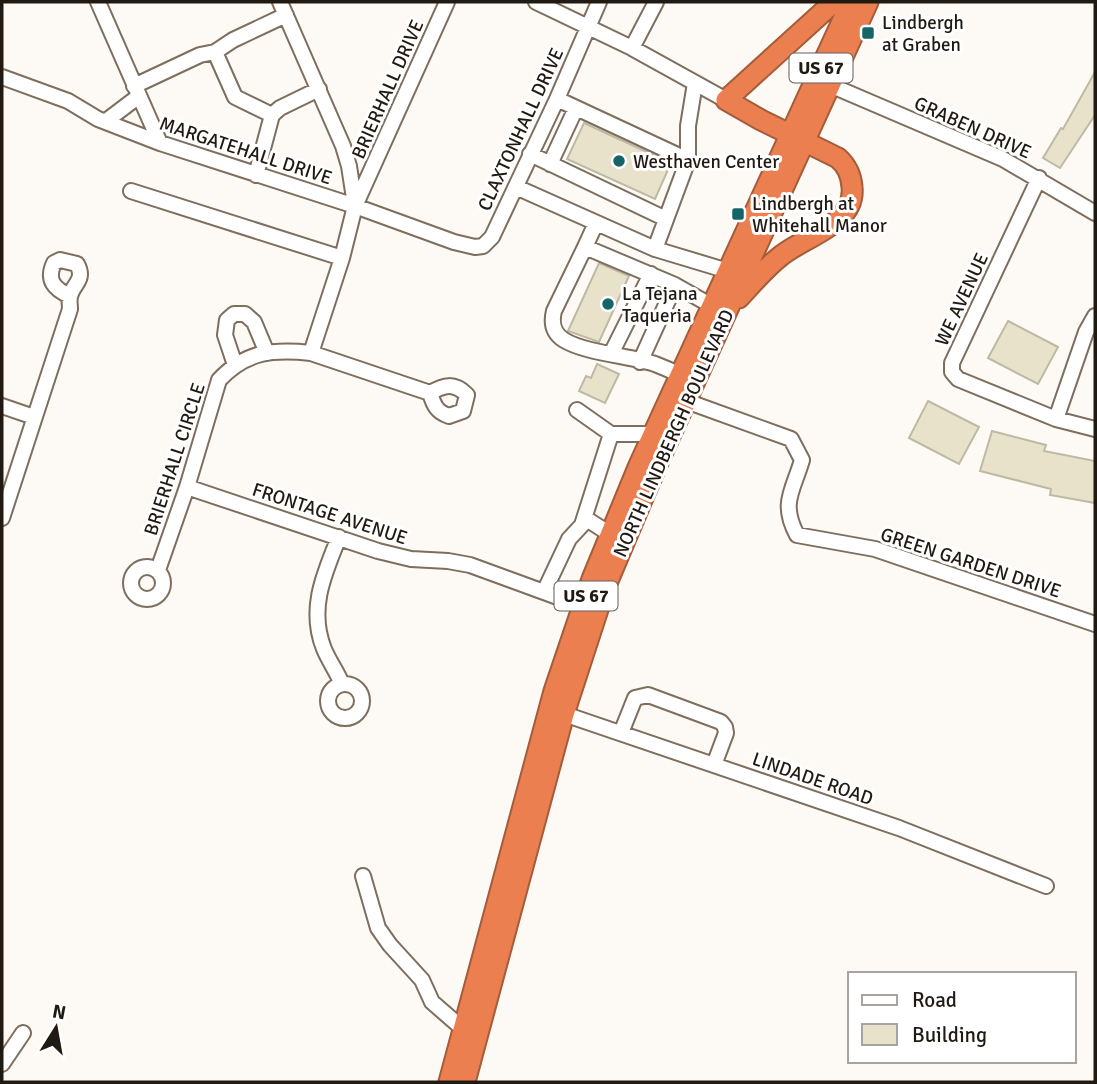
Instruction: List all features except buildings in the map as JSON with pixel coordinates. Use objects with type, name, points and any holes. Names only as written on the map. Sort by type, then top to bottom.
[{"type":"highway","points":[[719,309],[770,264],[803,240],[831,225],[848,209],[853,193],[846,165],[832,154],[764,122],[726,100],[834,2]]},
{"type":"highway","name":"NORTH LINDBERGH BOULEVARD","points":[[465,1082],[564,714],[605,588],[686,401],[719,309],[798,137],[851,2]]},
{"type":"highway","name":"NORTH LINDBERGH BOULEVARD","points":[[449,1082],[551,702],[582,606],[610,534],[680,375],[719,309],[728,271],[798,137],[830,85],[868,2]]},
{"type":"street","points":[[98,2],[160,143]]},
{"type":"street","name":"BRIERHALL DRIVE","points":[[311,353],[342,258],[355,206],[447,2]]},
{"type":"street","points":[[537,2],[632,48],[726,100]]},
{"type":"street","name":"CLAXTONHALL DRIVE","points":[[483,246],[492,237],[516,187],[599,2]]},
{"type":"street","points":[[632,48],[656,2]]},
{"type":"street","points":[[106,121],[136,91],[200,55],[215,52],[283,8],[343,146],[355,206]]},
{"type":"street","points":[[215,52],[235,97],[272,115]]},
{"type":"street","name":"MARGATEHALL DRIVE","points":[[2,77],[68,102],[160,143],[355,206],[454,242],[483,246]]},
{"type":"street","points":[[655,249],[688,160],[688,126],[695,83]]},
{"type":"street","name":"GRABEN DRIVE","points":[[830,85],[1003,159],[1095,213]]},
{"type":"street","points":[[256,175],[272,115],[280,108],[319,89]]},
{"type":"street","points":[[557,99],[688,160]]},
{"type":"street","points":[[550,164],[576,107]]},
{"type":"street","points":[[530,154],[666,219]]},
{"type":"street","name":"WE AVENUE","points":[[1039,178],[952,363],[952,372],[958,379],[1056,419],[1095,429]]},
{"type":"street","points":[[516,187],[655,249],[728,271]]},
{"type":"street","points":[[131,191],[342,258]]},
{"type":"street","points":[[596,223],[554,311],[551,322],[556,333],[565,341],[640,362],[653,363],[680,375]]},
{"type":"street","points":[[585,247],[672,283],[719,309]]},
{"type":"street","points":[[640,362],[672,283],[679,257]]},
{"type":"street","points":[[611,354],[651,274]]},
{"type":"street","points":[[2,518],[70,309],[69,296]]},
{"type":"street","points":[[267,353],[254,322],[245,314],[234,314],[227,320],[225,334],[235,365],[267,353],[311,353],[430,393]]},
{"type":"street","points":[[1056,419],[1086,332],[1095,316]]},
{"type":"street","name":"BRIERHALL CIRCLE","points":[[158,570],[187,487],[219,380],[235,365]]},
{"type":"street","name":"GREEN GARDEN DRIVE","points":[[686,401],[791,439],[802,460],[787,502],[790,522],[797,535],[874,549],[1095,624]]},
{"type":"street","points":[[2,406],[34,417]]},
{"type":"street","points":[[577,410],[611,434],[653,434]]},
{"type":"street","points":[[544,592],[569,539],[582,526],[611,434]]},
{"type":"street","name":"FRONTAGE AVENUE","points":[[187,487],[379,551],[411,559],[470,565],[582,606]]},
{"type":"street","points":[[585,518],[610,534]]},
{"type":"street","points":[[338,537],[320,587],[316,614],[320,637],[342,684]]},
{"type":"street","points":[[621,733],[635,698],[648,695],[720,722],[725,727],[726,733],[714,765]]},
{"type":"street","name":"LINDADE ROAD","points":[[564,714],[899,828],[1046,887]]},
{"type":"street","points":[[363,876],[378,928],[422,980],[432,1002],[463,1029]]},
{"type":"street","points":[[2,1063],[23,1033]]},
{"type":"place","name":"Lindbergh at Graben","points":[[868,33]]},
{"type":"place","name":"Westhaven Center","points":[[619,161]]},
{"type":"place","name":"Lindbergh at Whitehall Manor","points":[[738,214]]},
{"type":"place","name":"La Tejana Taqueria","points":[[608,304]]}]
